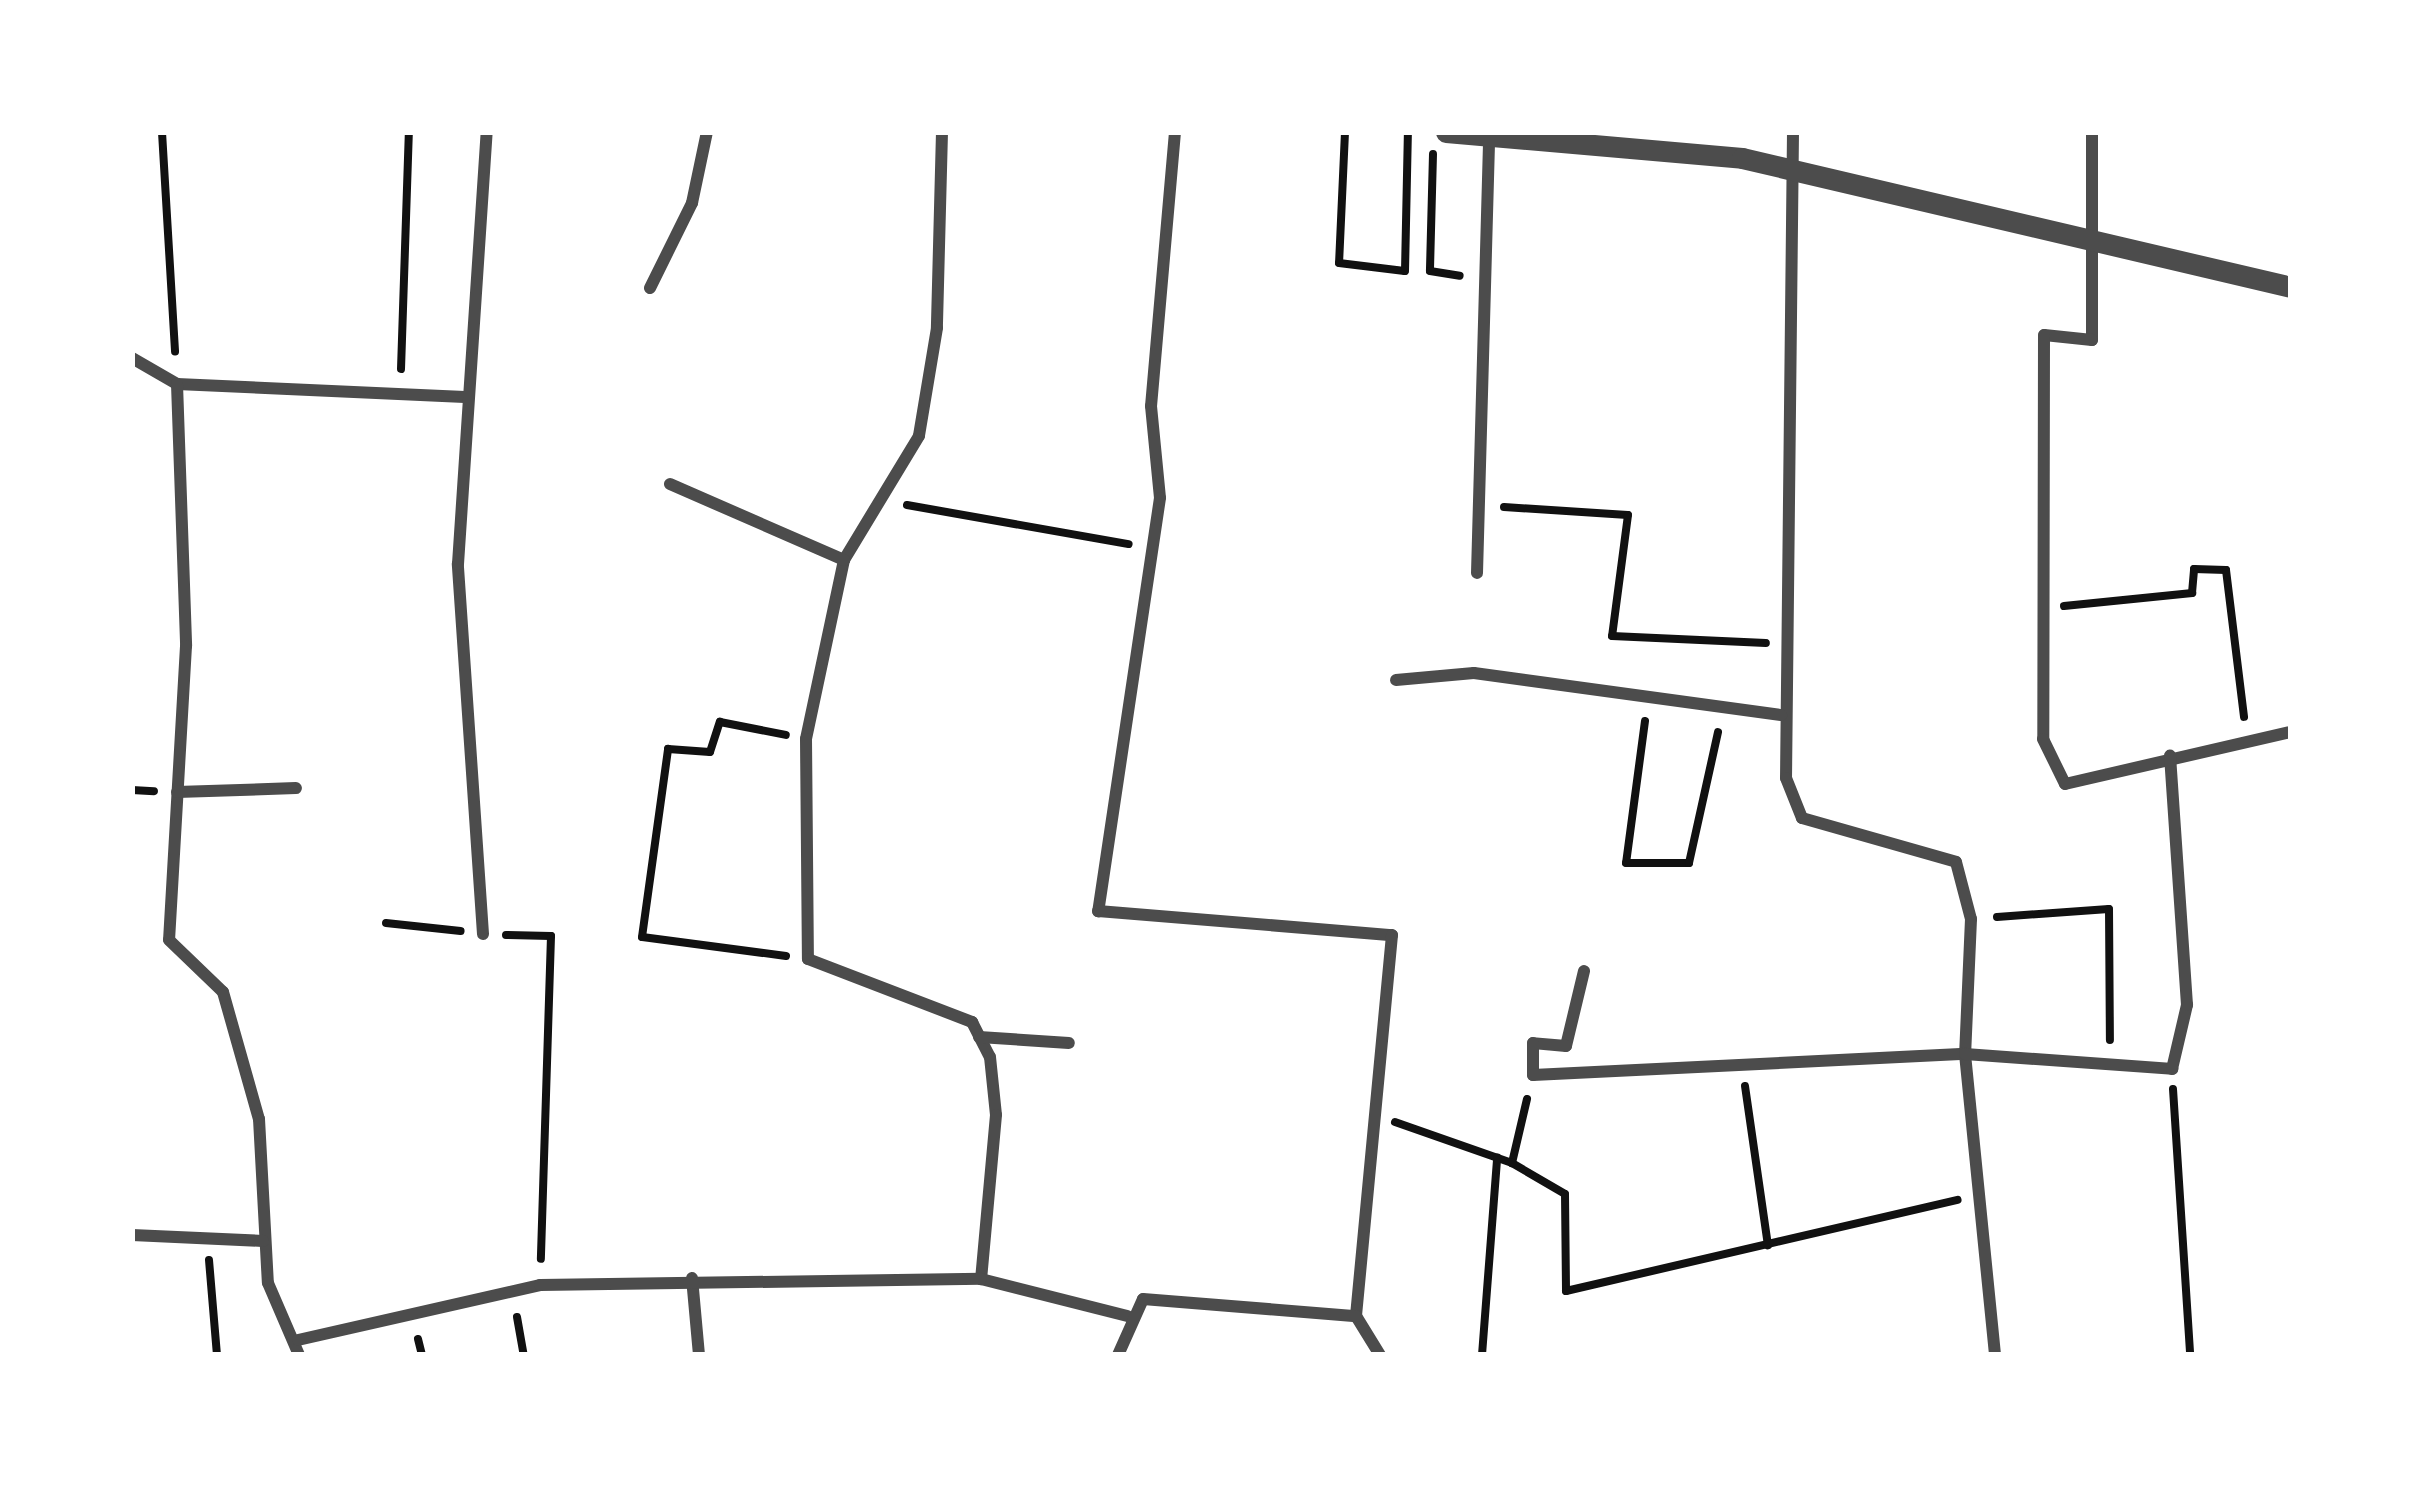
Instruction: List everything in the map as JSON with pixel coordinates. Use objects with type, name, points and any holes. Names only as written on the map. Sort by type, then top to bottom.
[{"type":"street","points":[[483,934],[458,564],[464,397],[487,132]]},
{"type":"street","points":[[650,288],[692,203],[706,132]]},
{"type":"street","points":[[942,132],[937,328],[919,436],[887,501],[844,560],[806,739],[808,959],[972,1022],[980,1037],[996,1115],[981,1280]]},
{"type":"street","points":[[1174,132],[1151,406],[1160,497],[1148,548],[1134,721],[1098,911],[1392,935],[1356,1316],[1380,1355]]},
{"type":"street","points":[[1446,132],[1788,171],[2093,234],[2291,287]]},
{"type":"street","points":[[1793,132],[1788,171],[1781,715],[1802,818],[1956,862],[1971,919],[1965,1054],[1995,1355]]},
{"type":"street","points":[[2092,132],[2092,340],[2044,334],[2039,608],[2043,739],[2065,784],[2246,734],[2291,732]]},
{"type":"street","points":[[1477,573],[1489,134]]},
{"type":"street","points":[[132,358],[177,384],[464,397]]},
{"type":"street","points":[[177,384],[186,646],[169,940],[223,992],[259,1119],[268,1283],[298,1340],[299,1355]]},
{"type":"street","points":[[670,484],[844,560]]},
{"type":"street","points":[[1396,680],[1474,673],[1781,715]]},
{"type":"street","points":[[1584,970],[1566,1046],[1533,1043],[1533,1075],[1965,1054],[2172,1070],[2187,1005],[2170,756]]},
{"type":"street","points":[[177,791],[296,788]]},
{"type":"street","points":[[980,1037],[1069,1043]]},
{"type":"street","points":[[132,1235],[263,1241]]},
{"type":"street","points":[[298,1340],[540,1285],[692,1278],[981,1280],[1126,1316]]},
{"type":"street","points":[[692,1278],[699,1355]]},
{"type":"street","points":[[1118,1355],[1126,1316],[1143,1299],[1188,1297],[1356,1316]]},
{"type":"path","points":[[162,132],[177,384]]},
{"type":"path","points":[[400,394],[409,132]]},
{"type":"path","points":[[1345,132],[1339,263],[1405,271],[1408,132]]},
{"type":"path","points":[[1433,132],[1430,271],[1485,281]]},
{"type":"path","points":[[887,501],[1148,548]]},
{"type":"path","points":[[1479,506],[1628,515],[1612,636],[1781,644]]},
{"type":"path","points":[[2039,608],[2192,593],[2194,569],[2226,570],[2246,734]]},
{"type":"path","points":[[1648,697],[1626,863],[1689,863],[1723,708]]},
{"type":"path","points":[[806,739],[720,722],[710,752],[668,749],[642,937],[808,959]]},
{"type":"path","points":[[1971,919],[2109,909],[2110,1064]]},
{"type":"path","points":[[386,922],[483,934],[551,936],[540,1285]]},
{"type":"path","points":[[1742,1066],[1768,1245]]},
{"type":"path","points":[[2172,1070],[2190,1355]]},
{"type":"path","points":[[1513,1163],[1533,1075]]},
{"type":"path","points":[[1375,1116],[1513,1163],[1565,1193],[1566,1291],[1979,1195]]},
{"type":"path","points":[[1482,1355],[1497,1158]]},
{"type":"path","points":[[207,1235],[217,1355]]},
{"type":"path","points":[[513,1292],[524,1355]]}]
